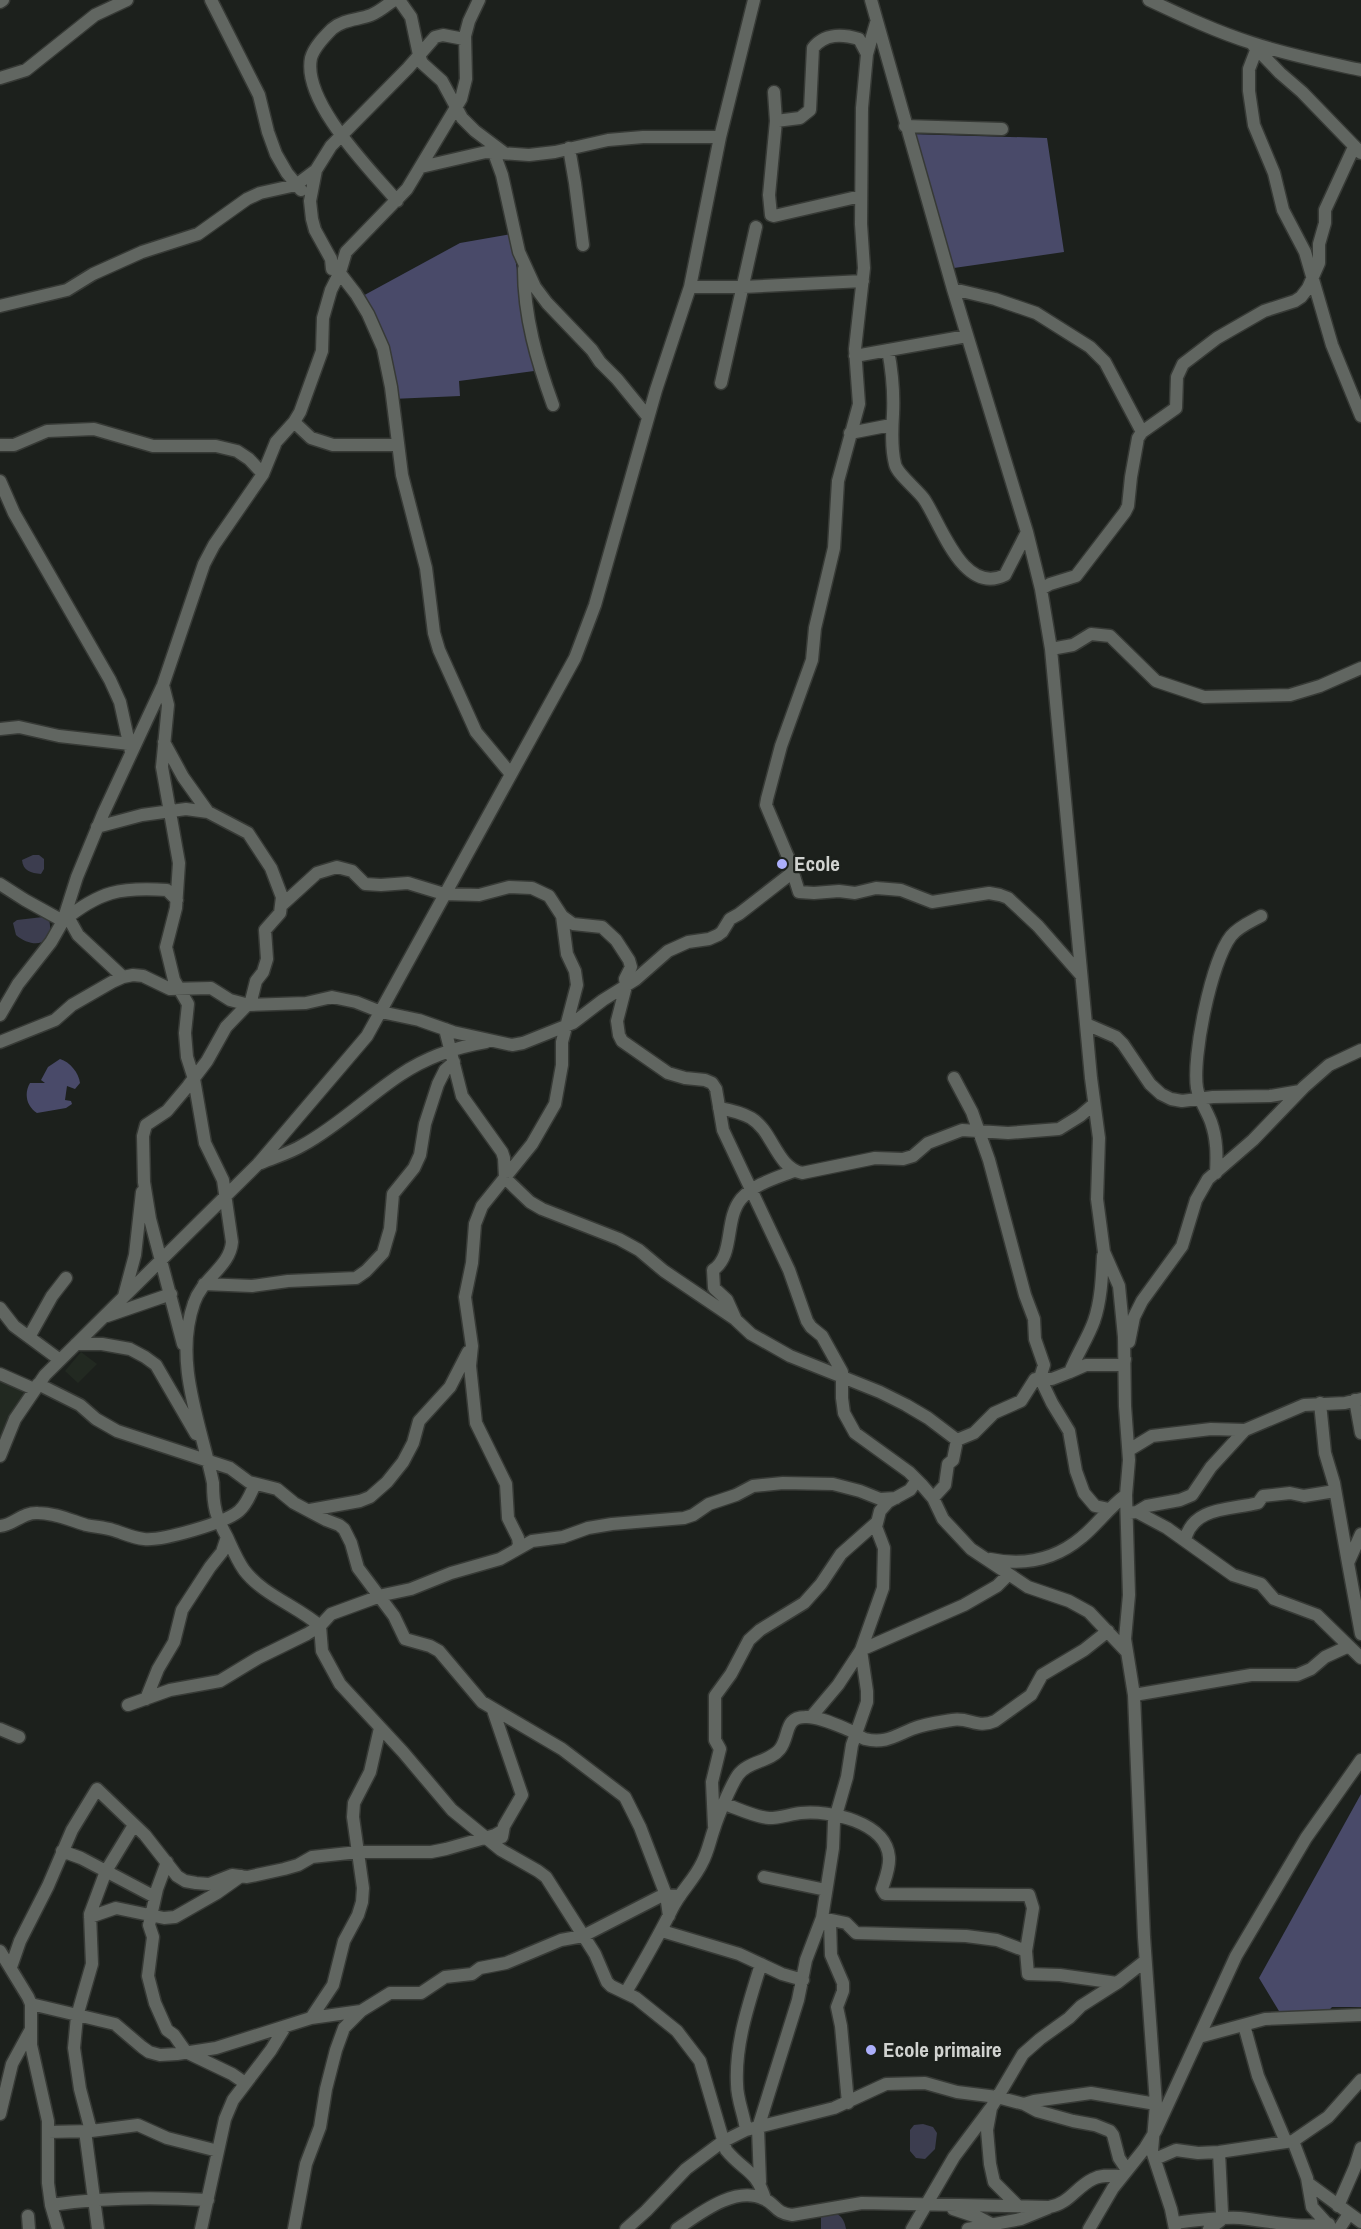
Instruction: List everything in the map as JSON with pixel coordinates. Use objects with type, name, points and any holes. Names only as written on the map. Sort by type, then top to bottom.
[{"type":"street","points":[[0,78],[26,70],[95,15],[127,0]]},
{"type":"street","points":[[211,0],[259,95],[276,154],[296,185],[310,201]]},
{"type":"street","points":[[394,0],[372,15],[339,24],[332,29],[313,52],[310,70],[313,88],[342,135],[396,201]]},
{"type":"street","points":[[399,0],[411,16],[422,63],[442,81],[456,109],[475,131],[500,153],[516,242],[524,265],[547,303],[592,350],[648,417]]},
{"type":"street","points":[[0,1015],[15,989],[66,919],[77,877],[131,748],[163,685],[183,632],[204,564],[214,544],[263,474],[274,446],[300,412],[320,357],[323,318],[336,268],[349,247],[396,201],[422,167],[431,145],[456,109],[465,86],[464,39],[478,0]]},
{"type":"street","points":[[0,1456],[15,1419],[36,1386],[258,1164],[367,1036],[567,672],[584,638],[595,605],[648,417],[690,287],[720,137],[754,0]]},
{"type":"street","points":[[871,0],[905,126],[1027,531],[1041,589],[1051,648],[1081,975],[1099,1138],[1097,1199],[1104,1252],[1095,1320],[1079,1348],[1070,1372]]},
{"type":"street","points":[[1149,0],[1202,25],[1255,46],[1361,69]]},
{"type":"street","points":[[876,21],[867,54],[862,108],[861,195],[864,268],[855,356],[859,398],[838,481],[834,548],[814,632],[812,660],[781,746],[766,805],[798,890],[802,893],[863,892],[876,888],[901,890],[932,902],[989,893],[1000,895],[1008,898],[1038,926],[1081,975]]},
{"type":"street","points":[[464,39],[443,35],[435,37],[331,146],[316,170],[310,201],[315,230],[336,268],[369,314],[379,336],[391,387],[403,483],[429,582],[436,641],[476,732],[510,773]]},
{"type":"street","points":[[776,121],[800,118],[810,110],[813,48],[818,42],[830,36],[845,35],[859,39],[867,54]]},
{"type":"street","points":[[1041,589],[1076,576],[1125,512],[1128,506],[1135,448],[1142,432],[1176,408],[1177,377],[1183,364],[1217,338],[1250,319],[1301,297],[1319,263],[1319,244],[1325,210],[1358,150],[1255,46]]},
{"type":"street","points":[[1255,46],[1249,69],[1252,117],[1274,172],[1283,210],[1305,252],[1332,345],[1361,416]]},
{"type":"street","points":[[774,92],[776,121],[769,195],[771,215],[861,195]]},
{"type":"street","points":[[905,126],[1002,129]]},
{"type":"street","points":[[422,167],[486,152],[530,154],[608,140],[643,137],[720,137]]},
{"type":"street","points":[[568,148],[575,183],[582,245]]},
{"type":"street","points":[[0,306],[67,290],[93,274],[137,254],[198,234],[253,195],[296,185],[316,170]]},
{"type":"street","points":[[721,383],[756,227]]},
{"type":"street","points":[[524,265],[528,321],[538,364],[553,405]]},
{"type":"street","points":[[690,287],[743,287],[862,281]]},
{"type":"street","points":[[953,289],[995,298],[1036,313],[1090,347],[1105,362],[1142,432]]},
{"type":"street","points":[[855,356],[967,336]]},
{"type":"street","points":[[888,350],[892,377],[893,416],[891,425],[895,467],[923,498],[946,539],[973,575],[988,579],[1005,575],[1027,531]]},
{"type":"street","points":[[1348,386],[1361,395]]},
{"type":"street","points":[[294,422],[311,438],[333,445],[398,444]]},
{"type":"street","points":[[850,433],[891,425]]},
{"type":"street","points":[[0,445],[14,445],[47,431],[94,429],[153,446],[216,446],[237,451],[249,459],[263,474]]},
{"type":"street","points":[[0,481],[14,513],[74,621],[110,680],[120,702],[131,748]]},
{"type":"street","points":[[1051,648],[1073,645],[1091,634],[1110,636],[1156,681],[1204,698],[1290,695],[1320,686],[1361,668]]},
{"type":"street","points":[[163,685],[168,700],[162,767],[168,811],[178,847],[179,863],[177,900],[166,947],[167,959],[189,1009],[185,1024],[188,1064],[194,1079],[205,1143],[221,1173],[232,1242],[228,1259],[204,1284],[194,1302],[188,1326],[186,1357]]},
{"type":"street","points":[[0,729],[19,727],[131,748]]},
{"type":"street","points":[[164,741],[183,777],[208,812]]},
{"type":"street","points":[[98,827],[142,815],[168,811],[186,809],[208,812],[248,833],[271,868],[280,889],[283,904]]},
{"type":"street","points":[[760,2182],[734,2160],[722,2142],[720,2126],[700,2061],[677,2031],[626,1992],[607,1982],[595,1954],[546,1877],[506,1853],[452,1810],[404,1752],[340,1684],[322,1651],[320,1626],[308,1615],[276,1596],[245,1572],[218,1522],[208,1459],[186,1357],[150,1219],[144,1182],[143,1136],[146,1125],[167,1111],[207,1061],[226,1027],[249,1005],[254,996],[255,981],[267,963],[265,930],[280,913],[283,904],[316,873],[337,867],[352,871],[365,884],[408,884],[444,894],[478,895],[509,887],[532,888],[549,896],[562,916],[573,924],[602,927],[616,940],[631,967],[625,979],[626,986],[617,1021],[622,1041],[668,1072],[712,1083],[716,1089],[723,1130],[789,1270],[807,1320],[811,1327],[822,1336],[842,1372],[844,1413],[855,1432],[917,1480],[933,1498],[943,1519],[971,1549],[1028,1587],[1075,1604],[1089,1612],[1126,1651]]},
{"type":"street","points":[[0,1042],[55,1020],[72,1005],[123,977],[143,976],[170,989],[207,988],[230,1000],[249,1005],[306,1003],[332,997],[493,1041],[512,1045],[523,1043],[566,1026],[626,986],[668,951],[688,942],[709,939],[718,935],[730,919],[739,915],[793,872]]},
{"type":"street","points":[[0,884],[25,900],[66,919],[78,936],[123,977]]},
{"type":"street","points":[[66,919],[92,900],[119,891],[167,890],[177,900]]},
{"type":"street","points":[[516,1550],[519,1541],[508,1518],[506,1484],[476,1423],[470,1366],[472,1346],[465,1297],[472,1263],[475,1224],[482,1206],[532,1144],[555,1104],[562,1065],[562,1042],[577,978],[567,954],[562,916]]},
{"type":"street","points":[[1216,1173],[1215,1134],[1200,1099],[1196,1078],[1207,994],[1231,936],[1261,916]]},
{"type":"street","points":[[0,987],[15,989]]},
{"type":"street","points":[[1086,1024],[1116,1037],[1150,1084],[1161,1094],[1182,1101],[1270,1096],[1300,1091]]},
{"type":"street","points":[[445,1029],[462,1096],[504,1158],[505,1178],[530,1202],[542,1209],[619,1239],[639,1250],[664,1271],[685,1283],[736,1320],[751,1334],[790,1356],[880,1392],[928,1419],[957,1440]]},
{"type":"street","points":[[258,1164],[302,1146],[345,1118],[402,1074],[452,1056],[468,1045],[493,1041]]},
{"type":"street","points":[[1124,1365],[1134,1317],[1142,1301],[1182,1246],[1203,1186],[1329,1065],[1361,1050]]},
{"type":"street","points":[[204,1284],[252,1286],[288,1281],[356,1278],[366,1271],[383,1253],[390,1229],[393,1194],[414,1168],[420,1155],[425,1124],[438,1084],[452,1056]]},
{"type":"street","points":[[954,1078],[972,1112],[989,1160],[1025,1295],[1034,1319],[1035,1339],[1044,1365],[1040,1378],[1069,1431],[1076,1471],[1084,1493],[1095,1506],[1109,1509]]},
{"type":"street","points":[[720,1108],[750,1118],[757,1123],[784,1161],[794,1171],[802,1173],[875,1158],[903,1159],[913,1156],[928,1143],[962,1130],[1008,1133],[1059,1129],[1094,1104]]},
{"type":"street","points":[[736,1320],[727,1300],[714,1288],[713,1270],[722,1263],[734,1213],[740,1200],[751,1190],[794,1171]]},
{"type":"street","points":[[123,1298],[135,1255],[144,1182]]},
{"type":"street","points":[[1104,1252],[1119,1286],[1124,1337],[1130,1472],[1126,1495],[1132,1513],[1126,1651],[1134,1695],[1145,1961],[1156,2104],[1156,2130],[1152,2151],[1175,2226],[1221,2218],[1256,2220],[1287,2226],[1333,2228],[1349,2214]]},
{"type":"street","points":[[29,1337],[52,1296],[66,1278]]},
{"type":"street","points":[[104,1317],[171,1294]]},
{"type":"street","points":[[0,1308],[14,1326],[60,1360]]},
{"type":"street","points":[[76,1344],[102,1344],[130,1349],[156,1365],[190,1421],[208,1459]]},
{"type":"street","points":[[310,1510],[360,1502],[370,1497],[387,1482],[403,1462],[413,1443],[420,1418],[450,1387],[472,1346]]},
{"type":"street","points":[[957,1440],[974,1434],[994,1413],[1018,1403],[1032,1382],[1040,1378],[1052,1379],[1086,1365],[1124,1365]]},
{"type":"street","points":[[0,1374],[36,1386],[80,1405],[96,1419],[117,1431],[230,1467],[249,1482],[277,1490],[294,1503],[344,1529],[358,1568],[394,1616],[405,1639],[439,1651],[469,1689],[493,1710],[562,1749],[625,1797],[640,1827],[666,1895],[669,1916]]},
{"type":"street","points":[[1132,1513],[1147,1506],[1180,1500],[1192,1495],[1211,1467],[1245,1430],[1292,1409],[1320,1403],[1345,1403],[1358,1399],[1361,1433]]},
{"type":"street","points":[[1320,1403],[1325,1452],[1335,1491],[1361,1634]]},
{"type":"street","points":[[1129,1450],[1152,1436],[1211,1429],[1245,1430]]},
{"type":"street","points":[[933,1498],[945,1485],[948,1464],[953,1460],[957,1440]]},
{"type":"street","points":[[714,1826],[712,1782],[720,1749],[715,1740],[717,1692],[731,1674],[749,1640],[760,1630],[804,1603],[821,1584],[841,1554],[876,1523],[880,1511],[888,1502],[910,1490],[917,1480]]},
{"type":"street","points":[[0,1526],[11,1524],[29,1513],[39,1513],[57,1515],[89,1526],[111,1529],[145,1540],[203,1528],[232,1516],[241,1509],[255,1484]]},
{"type":"street","points":[[128,1706],[170,1690],[220,1681],[258,1658],[307,1634],[320,1626],[331,1614],[380,1596],[411,1589],[451,1573],[483,1566],[532,1541],[563,1537],[596,1527],[638,1520],[684,1518],[709,1504],[736,1495],[753,1486],[833,1484],[880,1499],[896,1498]]},
{"type":"street","points":[[1185,1539],[1191,1524],[1203,1515],[1233,1506],[1258,1503],[1263,1496],[1290,1493],[1304,1496],[1335,1491]]},
{"type":"street","points":[[986,1558],[1019,1562],[1053,1556],[1084,1536],[1109,1509],[1126,1495]]},
{"type":"street","points":[[1132,1513],[1167,1528],[1185,1539],[1233,1575],[1261,1584],[1274,1599],[1317,1615],[1356,1653]]},
{"type":"street","points":[[811,1717],[838,1685],[861,1650],[883,1588],[884,1548],[876,1523]]},
{"type":"street","points":[[1348,1563],[1361,1534]]},
{"type":"street","points":[[146,1699],[158,1669],[174,1642],[182,1610],[222,1552],[227,1537]]},
{"type":"street","points":[[861,1650],[964,1605],[996,1586],[1008,1575]]},
{"type":"street","points":[[626,1992],[680,1896],[702,1863],[714,1826],[736,1777],[743,1769],[777,1752],[782,1747],[788,1725],[792,1721],[806,1716],[811,1717],[850,1730],[864,1738],[883,1740],[898,1737],[912,1729],[952,1720],[966,1719],[978,1725],[989,1724],[1031,1695],[1042,1675],[1084,1650],[1108,1631]]},
{"type":"street","points":[[1356,1653],[1361,1639]]},
{"type":"street","points":[[848,2103],[841,2026],[837,2007],[843,1991],[843,1983],[831,1955],[826,1920],[826,1890],[836,1815],[847,1777],[852,1745],[867,1702],[861,1650]]},
{"type":"street","points":[[1134,1695],[1251,1676],[1297,1676],[1311,1669],[1325,1657],[1356,1653]]},
{"type":"street","points":[[493,1710],[522,1795],[502,1831],[506,1853]]},
{"type":"street","points":[[311,2018],[333,1985],[344,1941],[358,1915],[362,1902],[363,1888],[353,1817],[354,1803],[370,1772],[380,1728]]},
{"type":"street","points":[[0,1729],[19,1737]]},
{"type":"street","points":[[1089,2229],[1156,2130],[1227,1972],[1256,1920],[1306,1838],[1361,1760]]},
{"type":"street","points":[[11,1967],[20,1941],[48,1886],[72,1830],[98,1789],[145,1835],[177,1876],[185,1881],[196,1883],[209,1884],[232,1875],[247,1876],[284,1869],[312,1857],[358,1852],[431,1852],[486,1838],[502,1831]]},
{"type":"street","points":[[725,1804],[767,1818],[802,1812],[836,1815],[856,1820],[868,1827],[887,1849],[890,1864],[882,1889],[885,1894],[1029,1894],[1033,1908],[1026,1951],[1028,1974],[1117,1983]]},
{"type":"street","points":[[98,2229],[93,2199],[88,2131],[74,2048],[77,2016],[92,1964],[90,1917],[106,1871],[134,1825]]},
{"type":"street","points":[[62,1851],[155,1897]]},
{"type":"street","points":[[167,1862],[155,1897],[149,1926],[153,1941],[149,1984],[162,2022],[186,2052],[232,2074],[245,2084]]},
{"type":"street","points":[[90,1917],[116,1908],[164,1918],[181,1915],[241,1876]]},
{"type":"street","points":[[764,1877],[826,1890]]},
{"type":"street","points":[[294,2229],[306,2164],[320,2127],[326,2089],[336,2050],[344,2028],[361,2011],[390,1994],[422,1993],[445,1977],[472,1974],[480,1968],[506,1963],[561,1940],[582,1936],[666,1895],[680,1896]]},
{"type":"street","points":[[826,1920],[846,1923],[856,1933],[966,1936],[997,1940],[1026,1951]]},
{"type":"street","points":[[752,2129],[803,1980],[806,1960],[826,1920]]},
{"type":"street","points":[[662,1931],[739,1954],[803,1980]]},
{"type":"street","points":[[0,1951],[31,2004],[30,2031],[48,2132],[48,2182],[51,2205],[58,2229]]},
{"type":"street","points":[[912,2229],[954,2157],[994,2103],[1023,2054],[1081,2006],[1117,1983],[1145,1961]]},
{"type":"street","points":[[761,1964],[743,2025],[737,2068],[737,2092],[752,2129],[760,2182],[765,2199]]},
{"type":"street","points":[[31,2004],[115,2024],[149,2052],[160,2055],[230,2045],[311,2018],[361,2011]]},
{"type":"street","points":[[1199,2037],[1265,2019],[1361,2015]]},
{"type":"street","points":[[1244,2025],[1261,2082],[1308,2183],[1312,2207],[1333,2228]]},
{"type":"street","points":[[201,2229],[225,2119],[233,2100],[271,2050],[285,2027]]},
{"type":"street","points":[[0,2114],[12,2064],[30,2031]]},
{"type":"street","points":[[626,2229],[686,2169],[722,2142],[752,2129],[824,2112],[886,2085],[907,2082],[925,2083],[994,2103],[1024,2104],[1091,2093],[1156,2104]]},
{"type":"street","points":[[1155,2159],[1176,2150],[1198,2153],[1219,2152],[1290,2142],[1328,2117],[1358,2089]]},
{"type":"street","points":[[994,2103],[987,2130],[994,2182],[1018,2206]]},
{"type":"street","points":[[1024,2104],[1065,2120],[1095,2125],[1110,2131],[1125,2173]]},
{"type":"street","points":[[48,2132],[88,2131],[138,2125],[167,2138],[218,2151]]},
{"type":"street","points":[[1338,2206],[1358,2167],[1361,2148]]},
{"type":"street","points":[[1209,2229],[1221,2218],[1219,2152]]},
{"type":"street","points":[[968,2229],[997,2227],[1021,2220],[1065,2202],[1093,2179],[1125,2173]]},
{"type":"street","points":[[1308,2183],[1361,2222]]},
{"type":"street","points":[[677,2229],[715,2204],[732,2198],[753,2196],[765,2199],[781,2214],[792,2215],[862,2203],[1049,2207]]},
{"type":"street","points":[[51,2205],[93,2199],[208,2200]]},
{"type":"street","points":[[941,2205],[980,2218],[997,2227]]},
{"type":"shaded area","points":[[907,134],[1047,138],[1064,252],[947,269]]},
{"type":"shaded area","points":[[511,234],[534,371],[459,381],[460,396],[392,399],[385,359],[359,298],[460,243]]},
{"type":"shaded area","points":[[39,855],[44,859],[44,869],[41,874],[28,871],[24,867],[22,860]]},
{"type":"shaded area","points":[[43,917],[49,920],[50,929],[46,940],[29,942],[16,935],[13,923],[17,920]]},
{"type":"shaded area","points":[[60,1059],[70,1065],[79,1079],[80,1083],[75,1089],[67,1086],[65,1100],[71,1101],[72,1104],[66,1108],[37,1113],[28,1103],[28,1087],[30,1083],[45,1083],[41,1080],[48,1067]]},
{"type":"shaded area","points":[[81,1352],[97,1364],[78,1383],[65,1371]]},
{"type":"shaded area","points":[[0,1375],[28,1386],[0,1439]]},
{"type":"shaded area","points":[[1361,1794],[1361,2007],[1332,2007],[1324,2016],[1282,2016],[1259,1978]]},
{"type":"shaded area","points":[[923,2124],[933,2127],[937,2133],[935,2149],[925,2159],[916,2158],[910,2151],[910,2130],[914,2125]]},
{"type":"shaded area","points":[[823,2210],[839,2215],[846,2229],[821,2229]]},
{"type":"place","name":"Ecole","points":[[782,864]]},
{"type":"place","name":"Ecole primaire","points":[[871,2050]]}]
